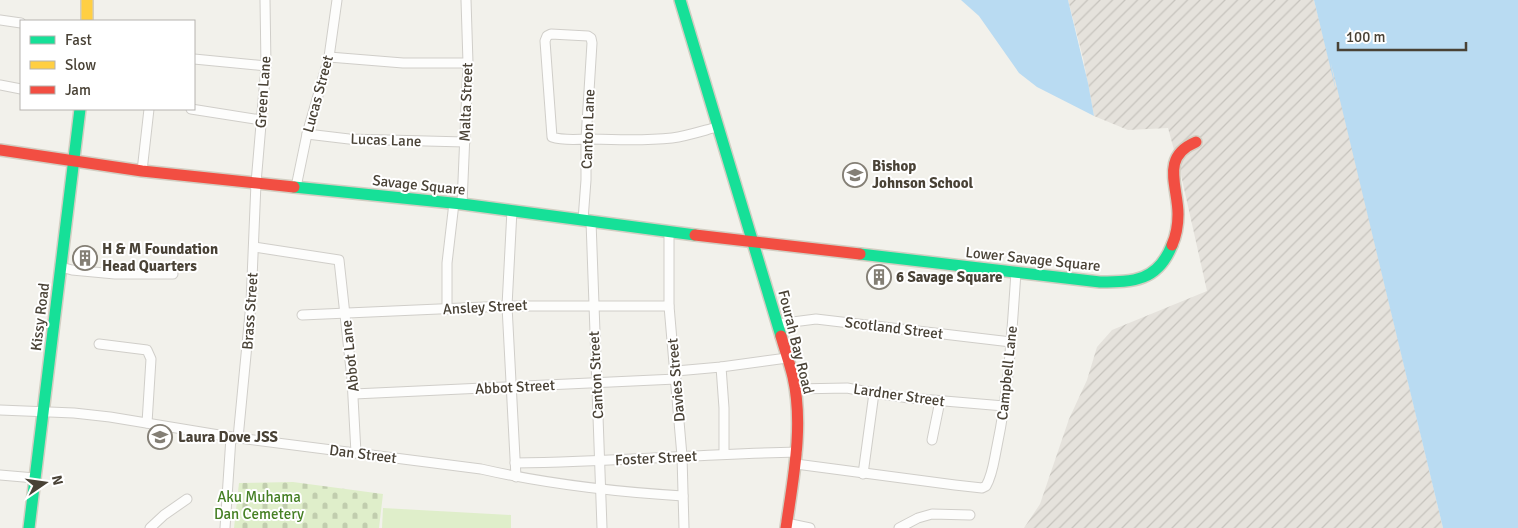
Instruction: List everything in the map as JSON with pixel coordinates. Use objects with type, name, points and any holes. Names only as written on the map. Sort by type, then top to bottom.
[{"type":"street","points":[[87,0],[87,20]]},
{"type":"street","name":"Green Lane","points":[[256,183],[266,66],[265,0]]},
{"type":"street","name":"Lucas Street","points":[[296,187],[307,134],[329,57],[337,0]]},
{"type":"street","name":"Malta Street","points":[[448,309],[448,264],[458,204],[465,142],[468,63],[466,0]]},
{"type":"street","name":"Fourah Bay Road","points":[[680,0],[743,194],[757,255],[795,389],[798,426],[797,458],[786,526]]},
{"type":"street","name":"Fourah Bay Road","points":[[688,0],[713,97],[717,127],[743,194]]},
{"type":"street","points":[[0,20],[20,23]]},
{"type":"street","name":"Canton Lane","points":[[586,139],[557,139],[552,137],[545,41],[547,36],[551,34],[588,36],[591,38],[592,43],[586,139],[587,221]]},
{"type":"street","points":[[329,57],[403,63],[468,63]]},
{"type":"street","points":[[195,59],[266,66]]},
{"type":"street","points":[[0,85],[20,88]]},
{"type":"street","name":"Kissy Road","points":[[29,528],[80,110]]},
{"type":"street","points":[[142,171],[148,110]]},
{"type":"street","points":[[195,110],[261,120]]},
{"type":"street","points":[[586,139],[656,139],[681,136],[717,127]]},
{"type":"street","name":"Lucas Lane","points":[[307,134],[349,139],[465,142]]},
{"type":"street","name":"Lower Savage Square","points":[[755,241],[1100,282],[1118,282],[1145,278],[1154,272],[1166,257],[1175,237],[1178,216],[1173,178],[1174,167],[1180,152],[1196,142]]},
{"type":"street","name":"Savage Square","points":[[0,150],[142,171],[512,210],[669,232],[755,241]]},
{"type":"street","name":"Brass Street","points":[[225,528],[251,303],[256,183]]},
{"type":"street","points":[[512,210],[507,306],[516,477]]},
{"type":"street","name":"Canton Street","points":[[587,221],[597,384],[602,528]]},
{"type":"street","name":"Davies Street","points":[[669,232],[669,306],[682,456],[684,528]]},
{"type":"street","name":"Abbot Lane","points":[[254,247],[339,260],[354,394],[356,453]]},
{"type":"street","points":[[61,267],[72,270],[115,274],[173,274]]},
{"type":"street","name":"Campbell Lane","points":[[863,474],[982,488],[986,486],[991,473],[1009,374],[1016,272]]},
{"type":"street","name":"Ansley Street","points":[[302,315],[507,306],[593,304],[669,306]]},
{"type":"street","name":"Scotland Street","points":[[777,324],[816,319],[1011,342]]},
{"type":"street","points":[[99,344],[146,350],[150,354],[147,423]]},
{"type":"street","name":"Abbot Street","points":[[354,394],[512,389],[553,385],[597,384],[676,375],[787,358]]},
{"type":"street","points":[[721,367],[724,408],[724,454]]},
{"type":"street","name":"Lardner Street","points":[[795,389],[846,388],[874,394],[1004,406]]},
{"type":"street","points":[[797,458],[863,474],[874,394]]},
{"type":"street","points":[[932,440],[940,401]]},
{"type":"street","name":"Dan Street","points":[[0,410],[74,413],[235,438],[481,469],[516,477],[602,489],[683,496]]},
{"type":"street","name":"Foster Street","points":[[516,463],[599,461],[724,454],[797,458]]},
{"type":"street","points":[[0,475],[35,478]]},
{"type":"street","points":[[150,528],[164,515],[187,499]]},
{"type":"street","points":[[899,528],[918,518],[932,514],[970,515]]},
{"type":"street","points":[[786,526],[810,528]]},
{"type":"shaded area","points":[[1068,0],[1314,0],[1333,75],[1328,47],[1443,528],[1024,528],[1040,504],[1069,419],[1087,380],[1097,347],[1112,330],[1207,291],[1181,175],[1168,128],[1128,130],[1094,116],[1083,58]]},
{"type":"green space","name":"Aku Muhama Dan Cemetery","points":[[293,482],[383,494],[379,528],[234,528],[239,483]]},
{"type":"green space","points":[[383,508],[511,515],[511,528],[382,528]]},
{"type":"water","points":[[961,0],[1068,0],[1094,116],[1037,87],[1019,73],[979,16]]},
{"type":"water","points":[[1314,0],[1518,0],[1518,528],[1443,528],[1331,63],[1336,91]]},
{"type":"traffic: fast","points":[[680,0],[781,336]]},
{"type":"traffic: fast","points":[[29,528],[80,110]]},
{"type":"traffic: fast","points":[[294,187],[462,204],[695,235]]},
{"type":"traffic: fast","points":[[860,254],[1112,282],[1134,280],[1152,273],[1160,266],[1172,245]]},
{"type":"traffic: slow","points":[[87,0],[87,20]]},
{"type":"traffic: jam","points":[[1172,245],[1176,234],[1178,218],[1174,164],[1185,148],[1196,142]]},
{"type":"traffic: jam","points":[[0,150],[142,171],[294,187]]},
{"type":"traffic: jam","points":[[695,235],[860,254]]},
{"type":"traffic: jam","points":[[781,336],[793,377],[798,414],[794,472],[786,528]]},
{"type":"place","name":"Bishop Johnson School","points":[[855,175]]},
{"type":"place","name":"H & M Foundation Head Quarters","points":[[85,258]]},
{"type":"place","name":"6 Savage Square","points":[[879,277]]},
{"type":"place","name":"Laura Dove JSS","points":[[160,437]]}]
